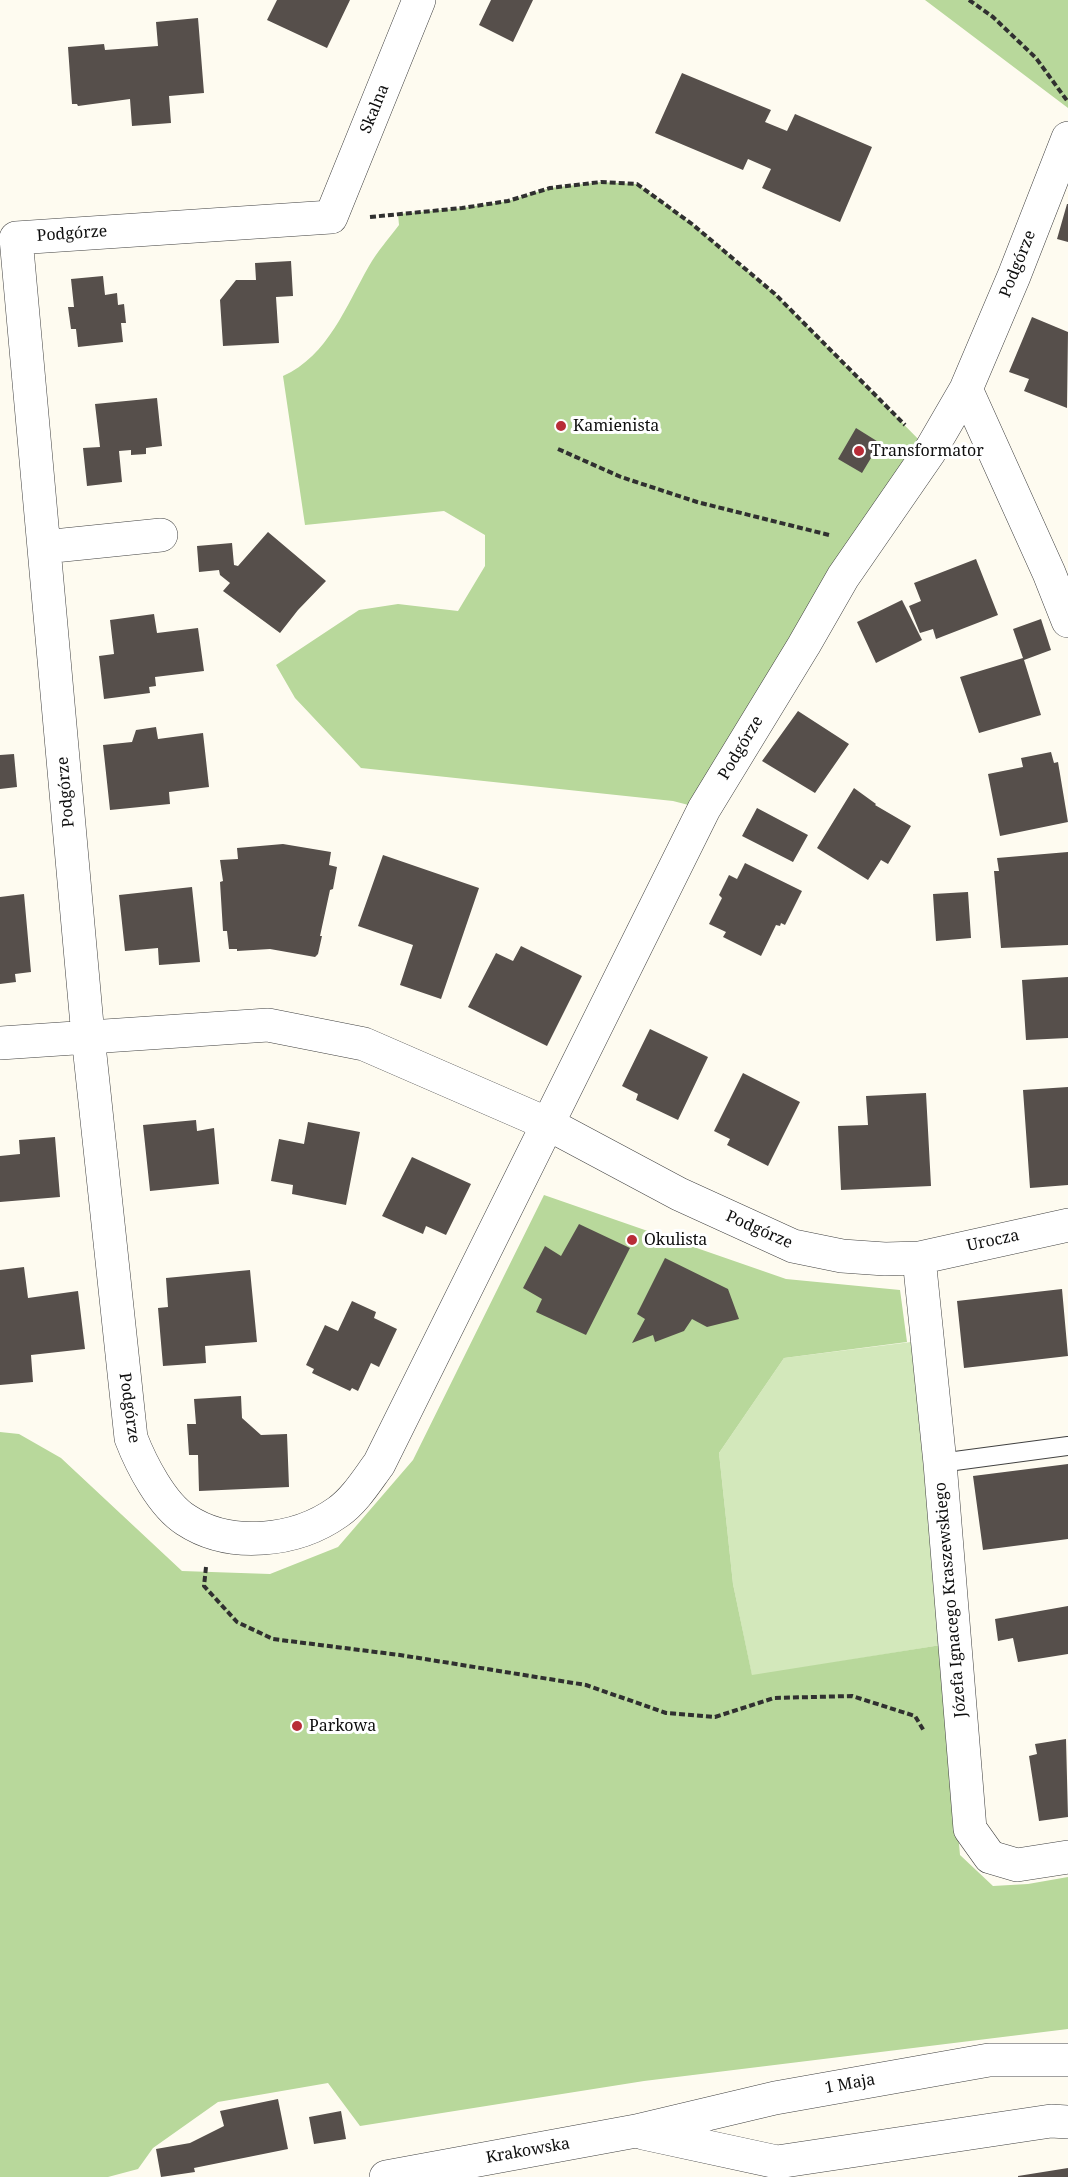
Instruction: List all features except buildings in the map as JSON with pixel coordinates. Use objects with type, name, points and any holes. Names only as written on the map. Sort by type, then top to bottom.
[{"type":"street","name":"Skalna","points":[[331,217],[419,0]]},
{"type":"street","name":"Podgórze","points":[[331,217],[16,238],[88,1036],[131,1438],[142,1466],[167,1501],[185,1520],[208,1530],[238,1538],[273,1538],[308,1528],[338,1512],[359,1491],[379,1464],[704,809],[843,577],[930,451],[966,389],[1014,276],[1068,138]]},
{"type":"street","points":[[966,389],[1049,573],[1068,621]]},
{"type":"street","points":[[44,547],[161,535]]},
{"type":"street","name":"Podgórze","points":[[0,1043],[268,1025],[363,1044],[548,1124],[679,1194],[794,1246],[842,1256],[885,1259],[919,1258]]},
{"type":"street","name":"Urocza","points":[[919,1258],[1068,1225]]},
{"type":"street","name":"Józefa Ignacego Kraszewskiego","points":[[919,1258],[940,1463],[970,1829],[990,1857],[1017,1865],[1068,1857]]},
{"type":"street","name":"1 Maja","points":[[636,2131],[775,2098],[989,2060],[1068,2060]]},
{"type":"street","points":[[636,2131],[777,2162],[1051,2121],[1068,2122]]},
{"type":"street","name":"Krakowska","points":[[386,2177],[636,2131]]},
{"type":"lane","points":[[940,1463],[1068,1446]]},
{"type":"path","points":[[969,0],[993,17],[1036,58],[1068,102]]},
{"type":"path","points":[[331,217],[356,218],[462,208],[508,201],[550,188],[591,183],[637,184],[692,224],[775,294],[930,451]]},
{"type":"path","points":[[558,449],[621,477],[697,502],[865,543]]},
{"type":"path","points":[[208,1530],[204,1586],[237,1622],[273,1639],[400,1655],[586,1685],[666,1713],[715,1717],[774,1698],[852,1696],[915,1716],[927,1734]]},
{"type":"green space","points":[[925,0],[1068,0],[1068,108]]},
{"type":"green space","points":[[601,182],[637,184],[692,224],[775,294],[930,451],[704,809],[673,801],[361,768],[295,698],[276,665],[359,610],[398,604],[458,611],[485,566],[485,535],[444,511],[305,525],[283,376],[299,367],[324,343],[344,313],[372,261],[399,225],[398,214],[508,201],[550,188]]},
{"type":"green space","points":[[544,1195],[786,1279],[900,1290],[907,1342],[784,1358],[719,1453],[733,1584],[752,1675],[941,1645],[960,1855],[993,1886],[1028,1884],[1068,1877],[1068,2029],[644,2081],[360,2126],[328,2083],[218,2102],[153,2148],[138,2169],[108,2177],[0,2177],[0,1432],[19,1434],[61,1458],[182,1571],[270,1574],[338,1547],[413,1460]]},
{"type":"green space","points":[[927,1340],[941,1645],[752,1676],[733,1584],[719,1453],[784,1358]]},
{"type":"place","name":"Kamienista","points":[[561,426]]},
{"type":"place","name":"Transformator","points":[[859,451]]},
{"type":"place","name":"Okulista","points":[[632,1240]]},
{"type":"place","name":"Parkowa","points":[[297,1726]]}]
